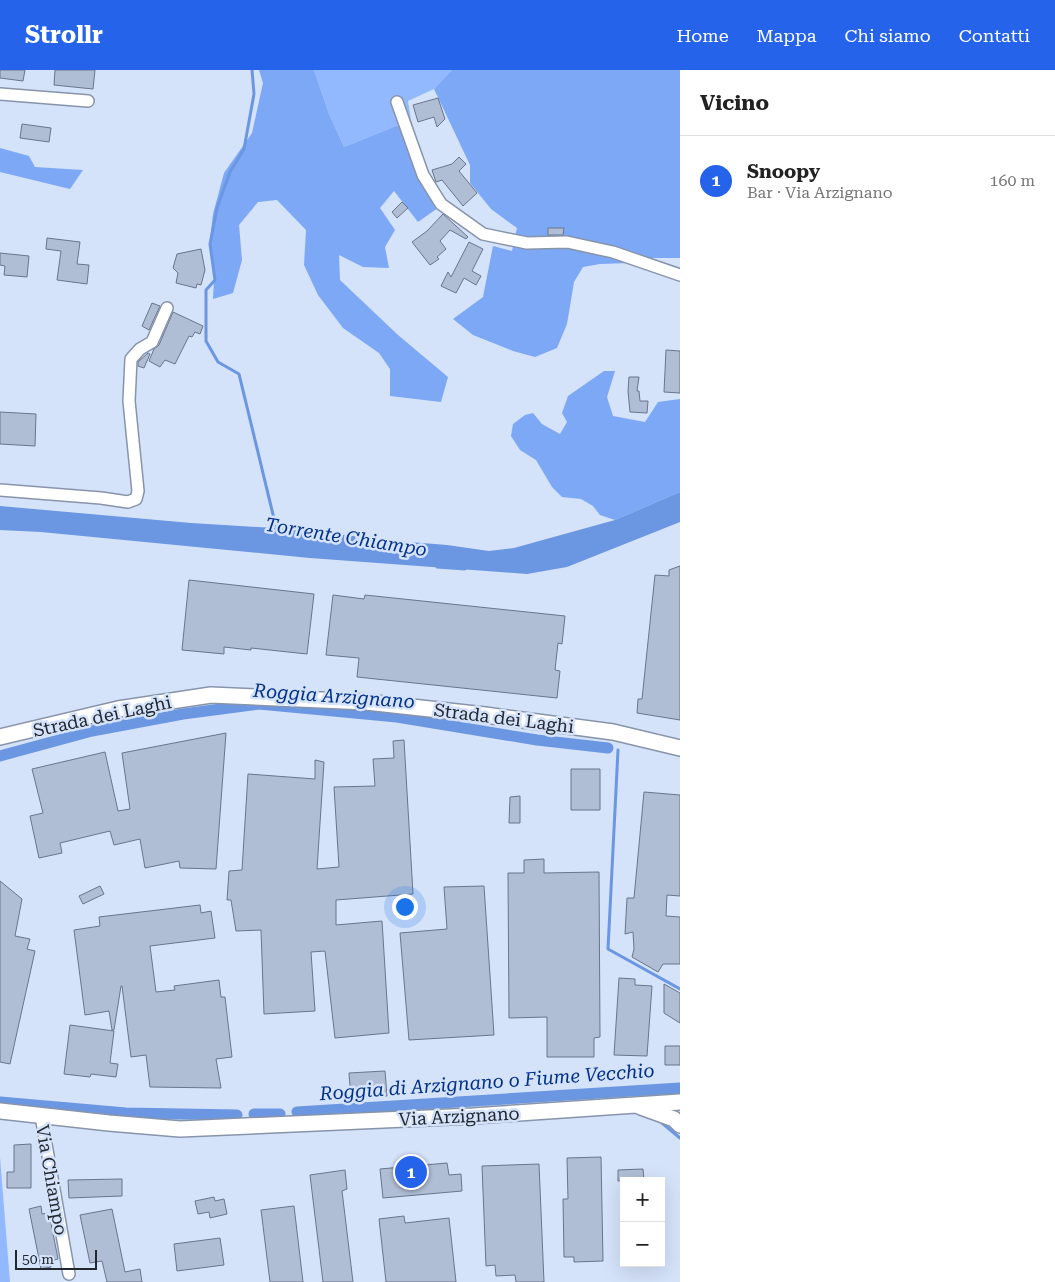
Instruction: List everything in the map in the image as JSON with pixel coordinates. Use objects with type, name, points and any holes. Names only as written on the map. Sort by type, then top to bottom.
[{"type":"street","points":[[0,94],[88,101]]},
{"type":"street","points":[[397,102],[422,175],[442,204],[483,234],[527,243],[568,242],[613,252],[680,276]]},
{"type":"street","points":[[0,490],[128,502],[136,499],[138,491],[129,401],[131,359],[140,349],[152,342],[167,308]]},
{"type":"street","name":"Strada dei Laghi","points":[[0,737],[118,709],[211,695],[366,702],[485,715],[613,732],[680,748]]},
{"type":"street","name":"Via Arzignano","points":[[0,1111],[180,1129],[473,1116],[680,1102]]},
{"type":"street","points":[[635,1105],[674,1120],[680,1125]]},
{"type":"street","name":"Via Chiampo","points":[[41,1116],[69,1274]]},
{"type":"shaded area","points":[[259,70],[314,70],[329,114],[344,147],[411,120],[426,171],[445,203],[418,222],[394,191],[380,208],[395,230],[385,247],[389,268],[363,267],[339,255],[340,280],[398,335],[448,377],[441,402],[390,396],[390,369],[379,353],[343,328],[318,295],[304,265],[306,230],[277,200],[258,202],[239,225],[242,260],[233,293],[213,299],[214,280],[210,240],[213,214],[224,173],[252,133],[263,83]]},
{"type":"shaded area","points":[[314,70],[452,70],[434,89],[408,101],[411,120],[344,147],[329,114]]},
{"type":"shaded area","points":[[452,70],[680,70],[680,258],[649,258],[630,263],[600,264],[583,267],[574,282],[567,324],[557,348],[535,357],[513,351],[473,335],[453,319],[483,297],[493,246],[512,251],[517,228],[491,209],[470,183],[470,165],[434,89]]},
{"type":"shaded area","points":[[0,148],[29,156],[35,167],[83,170],[70,189],[0,172]]},
{"type":"shaded area","points":[[604,371],[615,371],[607,397],[613,416],[645,422],[658,402],[680,399],[680,492],[615,520],[600,515],[593,506],[581,499],[562,497],[552,487],[536,460],[520,450],[511,436],[513,424],[525,415],[533,413],[542,424],[560,434],[567,422],[562,413],[568,396]]},
{"type":"shaded area","points":[[0,1157],[10,1282],[0,1282]]},
{"type":"water","points":[[680,492],[680,522],[567,567],[527,574],[310,558],[41,532],[0,530],[0,506],[191,523],[306,530],[489,551],[514,548],[615,520]]},
{"type":"building","points":[[0,70],[25,70],[23,81],[0,78]]},
{"type":"building","points":[[55,70],[95,70],[93,89],[54,85]]},
{"type":"building","points":[[438,98],[445,119],[437,127],[434,117],[418,122],[413,105]]},
{"type":"building","points":[[22,124],[51,128],[49,142],[20,138]]},
{"type":"building","points":[[459,157],[466,164],[459,171],[477,193],[463,206],[442,180],[436,182],[432,170],[452,164]]},
{"type":"building","points":[[402,202],[408,208],[397,218],[392,212]]},
{"type":"building","points":[[443,214],[468,237],[466,239],[450,230],[440,241],[446,249],[437,257],[439,259],[430,265],[412,242],[427,231]]},
{"type":"building","points":[[548,228],[564,228],[563,235],[548,235]]},
{"type":"building","points":[[47,238],[80,242],[77,264],[89,265],[87,284],[57,280],[61,251],[46,249]]},
{"type":"building","points":[[469,242],[483,249],[472,271],[481,276],[476,285],[464,278],[456,293],[441,286],[448,272],[451,277]]},
{"type":"building","points":[[201,249],[205,270],[201,285],[197,284],[196,288],[176,283],[178,273],[173,268],[177,254]]},
{"type":"building","points":[[0,253],[29,256],[27,277],[4,275],[5,266],[0,265]]},
{"type":"building","points":[[152,303],[160,306],[149,330],[142,326]]},
{"type":"building","points":[[173,312],[203,326],[200,334],[195,332],[192,337],[189,336],[175,364],[165,360],[160,367],[149,361],[154,349],[159,345]]},
{"type":"building","points":[[666,350],[680,351],[680,393],[664,392]]},
{"type":"building","points":[[148,353],[150,354],[144,368],[138,366],[138,362]]},
{"type":"building","points":[[629,377],[639,377],[637,391],[639,391],[640,401],[648,401],[647,413],[630,412]]},
{"type":"building","points":[[0,412],[36,414],[35,446],[0,444]]},
{"type":"building","points":[[680,566],[680,720],[637,713],[638,699],[642,699],[655,575],[669,576],[669,570]]},
{"type":"building","points":[[189,580],[314,594],[307,654],[224,647],[224,654],[182,650]]},
{"type":"building","points":[[333,595],[364,599],[365,595],[565,616],[562,644],[558,643],[555,670],[560,671],[557,698],[357,677],[359,658],[326,655]]},
{"type":"building","points":[[226,733],[216,869],[180,868],[179,861],[145,868],[140,839],[114,845],[110,831],[60,843],[62,853],[39,858],[30,816],[43,813],[32,769],[105,752],[118,811],[130,809],[122,753]]},
{"type":"building","points":[[404,740],[413,894],[336,900],[336,925],[382,921],[389,1033],[335,1038],[325,951],[311,952],[315,1011],[264,1014],[261,930],[236,931],[231,900],[227,900],[229,871],[242,870],[248,774],[315,779],[315,760],[324,762],[317,869],[339,867],[334,787],[375,786],[373,759],[394,758],[393,741]]},
{"type":"building","points":[[571,769],[600,769],[600,810],[571,810]]},
{"type":"building","points":[[644,792],[680,795],[680,896],[667,895],[666,916],[680,917],[680,964],[663,964],[658,972],[632,957],[634,949],[633,932],[625,934],[627,898],[634,898]]},
{"type":"building","points":[[520,796],[520,823],[509,823],[510,797]]},
{"type":"building","points":[[544,859],[544,873],[599,872],[600,1037],[594,1038],[594,1057],[547,1057],[547,1017],[509,1018],[508,873],[524,873],[524,860]]},
{"type":"building","points":[[0,881],[22,899],[15,936],[30,939],[27,949],[35,951],[10,1064],[0,1062]]},
{"type":"building","points":[[100,886],[104,894],[83,904],[79,896]]},
{"type":"building","points":[[484,886],[494,1035],[409,1040],[400,933],[447,929],[444,887]]},
{"type":"building","points":[[200,905],[201,913],[211,911],[215,938],[150,946],[156,992],[175,990],[174,986],[219,980],[221,997],[225,997],[232,1057],[216,1059],[221,1088],[150,1087],[146,1055],[131,1057],[122,986],[114,1030],[112,1030],[109,1011],[85,1015],[74,930],[100,926],[99,917]]},
{"type":"building","points":[[619,978],[635,979],[635,985],[652,986],[647,1056],[614,1055]]},
{"type":"building","points":[[664,984],[680,993],[680,1023],[664,1013]]},
{"type":"building","points":[[70,1025],[114,1031],[110,1063],[118,1064],[116,1077],[91,1074],[90,1077],[64,1074]]},
{"type":"building","points":[[665,1046],[680,1046],[680,1065],[665,1065]]},
{"type":"building","points":[[385,1071],[387,1096],[351,1099],[349,1073]]},
{"type":"building","points":[[31,1144],[31,1188],[7,1188],[7,1172],[14,1172],[14,1145]]},
{"type":"building","points":[[601,1157],[603,1261],[574,1262],[574,1257],[564,1257],[563,1199],[568,1199],[567,1158]]},
{"type":"building","points":[[447,1163],[449,1175],[461,1174],[462,1191],[383,1198],[380,1169]]},
{"type":"building","points":[[539,1164],[544,1282],[516,1282],[515,1275],[496,1276],[495,1265],[486,1266],[482,1166]]},
{"type":"building","points":[[643,1169],[644,1177],[620,1177],[620,1181],[618,1181],[618,1170]]},
{"type":"building","points":[[345,1170],[347,1189],[342,1191],[353,1282],[323,1282],[310,1175]]},
{"type":"building","points":[[122,1179],[122,1196],[69,1198],[68,1180]]},
{"type":"building","points":[[214,1197],[215,1201],[224,1199],[227,1214],[210,1218],[209,1212],[198,1214],[195,1201]]},
{"type":"building","points":[[41,1206],[42,1214],[49,1213],[58,1259],[50,1261],[51,1267],[41,1269],[29,1209]]},
{"type":"building","points":[[294,1206],[303,1282],[270,1282],[261,1210]]},
{"type":"building","points":[[112,1209],[125,1272],[140,1269],[142,1282],[107,1282],[102,1261],[90,1263],[80,1215]]},
{"type":"building","points":[[404,1216],[405,1223],[449,1218],[456,1282],[386,1282],[379,1219]]},
{"type":"building","points":[[220,1238],[224,1265],[177,1271],[174,1244]]},
{"type":"waterway","points":[[252,70],[254,94],[244,149],[230,172],[217,208],[210,244],[215,280],[206,290],[206,341],[218,362],[239,374],[277,531]]},
{"type":"waterway","name":"Torrente Chiampo","points":[[437,567],[465,569]]},
{"type":"waterway","name":"Roggia Arzignano","points":[[0,756],[92,731],[183,714],[259,704],[397,717],[537,740],[608,748]]},
{"type":"waterway","points":[[618,750],[608,949],[680,989]]},
{"type":"waterway","name":"Roggia di Arzignano o Fiume Vecchio","points":[[297,1112],[680,1088]]},
{"type":"waterway","name":"Roggia di Arzignano o Fiume Vecchio","points":[[0,1102],[126,1113],[237,1115]]},
{"type":"waterway","name":"Roggia di Arzignano o Fiume Vecchio","points":[[254,1114],[280,1114]]},
{"type":"waterway","points":[[662,1123],[680,1138]]},
{"type":"place","name":"Snoopy","points":[[411,1172]]}]
